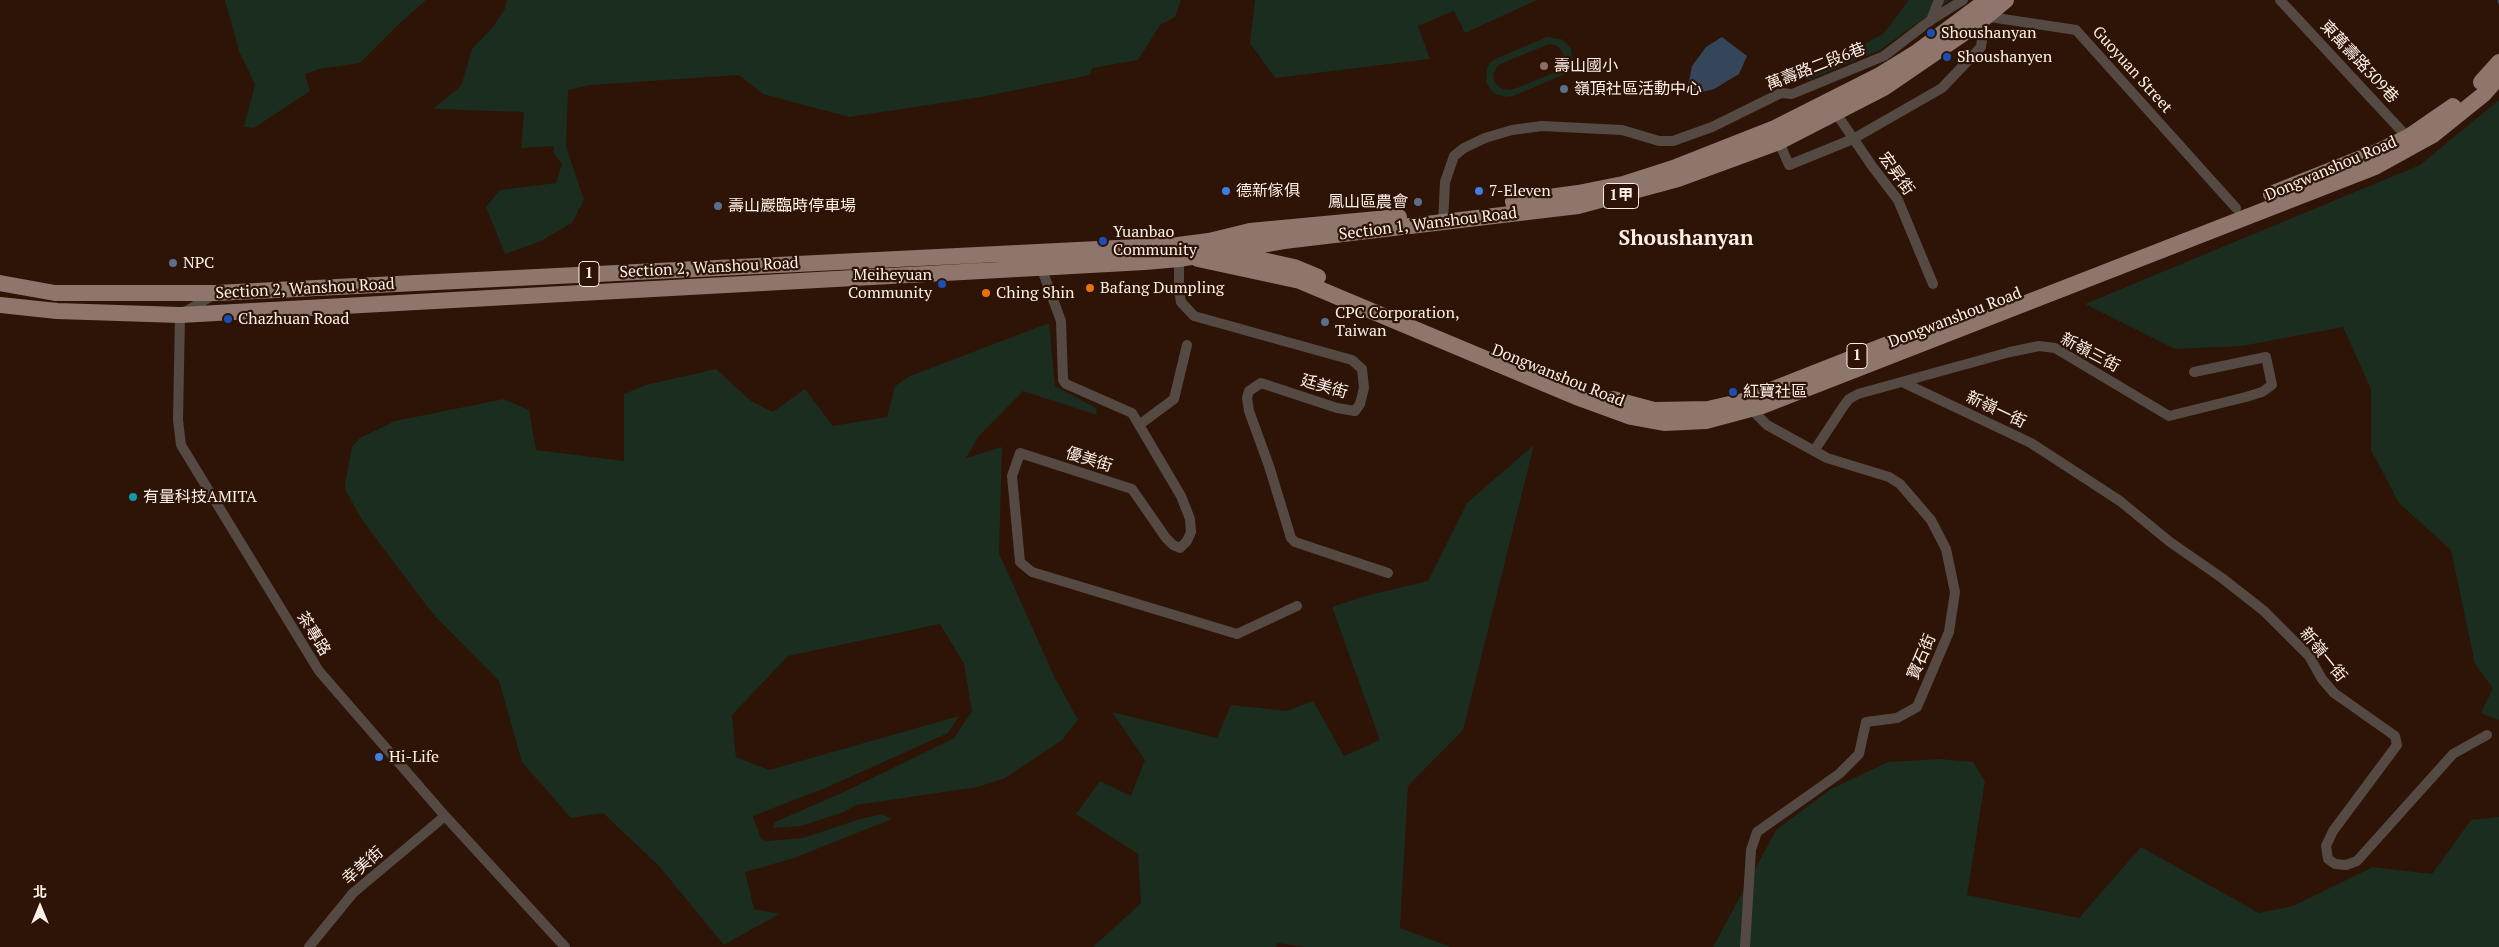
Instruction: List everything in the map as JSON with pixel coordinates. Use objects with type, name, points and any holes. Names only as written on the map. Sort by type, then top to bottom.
[{"type":"main road","name":"Section 1, Wanshou Road","points":[[1183,254],[1224,251],[1442,217],[1623,184],[1728,148],[1775,128],[1878,76],[1917,52],[1978,7],[2006,0]]},
{"type":"main road","name":"Section 1, Wanshou Road","points":[[1210,241],[1250,232],[1578,206],[1623,196],[1678,179],[1778,142],[1884,88],[1978,7]]},
{"type":"main road","name":"1","points":[[2492,78],[2499,62]]},
{"type":"main road","name":"Dongwanshou Road","points":[[1183,254],[1300,281],[1579,398],[1631,417],[1664,423],[1706,421],[2375,167],[2492,78]]},
{"type":"main road","name":"Dongwanshou Road","points":[[1210,241],[1224,251],[1287,266],[1594,393],[1631,406],[1654,410],[1678,411],[1747,405],[2236,208],[2411,141],[2457,117],[2492,78]]},
{"type":"main road","name":"Section 2, Wanshou Road","points":[[0,306],[49,311],[180,315],[1041,267],[1183,254],[1210,241]]},
{"type":"main road","points":[[1284,241],[1282,247],[1287,266]]},
{"type":"main road","name":"Section 2, Wanshou Road","points":[[0,283],[55,293],[216,293],[1183,254]]},
{"type":"street","points":[[1930,20],[1939,0]]},
{"type":"street","name":"東萬壽路309巷","points":[[2280,0],[2411,141]]},
{"type":"street","points":[[1778,142],[1789,165],[1853,139],[1942,88],[1981,47],[1978,7]]},
{"type":"street","name":"萬壽路二段6巷","points":[[1442,217],[1445,182],[1454,156],[1464,148],[1486,138],[1512,130],[1542,126],[1622,130],[1659,141],[1673,141],[1712,127],[1781,94],[1792,94],[1864,66],[1884,56],[1930,20],[1978,7]]},
{"type":"street","name":"Guoyuan Street","points":[[1978,7],[2076,30],[2236,208]]},
{"type":"street","name":"宏昇街","points":[[1836,112],[1853,139],[1898,200],[1933,284]]},
{"type":"street","name":"廷美街","points":[[1183,254],[1179,291],[1182,302],[1194,316],[1352,360],[1362,369],[1364,388],[1360,404],[1355,411],[1337,408],[1260,383],[1249,390],[1247,398],[1248,411],[1269,466],[1291,538],[1295,542],[1388,574]]},
{"type":"street","name":"優美街","points":[[1041,267],[1061,321],[1063,380],[1066,384],[1132,413],[1181,496],[1190,519],[1191,532],[1187,541],[1180,548],[1166,538],[1132,489],[1020,454],[1012,476],[1020,562],[1032,572],[1237,634],[1297,606]]},
{"type":"street","points":[[180,315],[216,293]]},
{"type":"street","name":"茶專路","points":[[180,315],[178,420],[181,445],[319,671],[445,816],[565,947]]},
{"type":"street","points":[[1139,425],[1174,399],[1187,345]]},
{"type":"street","name":"新嶺三街","points":[[1814,451],[1849,399],[1858,394],[2010,352],[2039,346],[2055,348],[2169,416],[2246,397],[2262,392],[2272,385],[2266,356],[2194,372]]},
{"type":"street","name":"新嶺一街","points":[[1902,382],[2031,443],[2120,501],[2170,542],[2222,578],[2264,611],[2309,656],[2322,679],[2334,693],[2395,736],[2397,745],[2333,832],[2326,846],[2328,858],[2334,864],[2346,866],[2357,861],[2453,754],[2487,735]]},
{"type":"street","name":"寶石街","points":[[1745,947],[1751,850],[1757,832],[1839,774],[1859,754],[1866,722],[1897,718],[1917,706],[1949,632],[1955,592],[1946,549],[1931,520],[1909,492],[1890,478],[1835,461],[1814,451],[1767,425],[1747,405]]},
{"type":"street","name":"幸美街","points":[[309,947],[353,893],[445,816]]},
{"type":"green space","points":[[225,0],[426,0],[360,63],[319,69],[305,74],[310,91],[254,128],[244,127],[255,84],[239,51]]},
{"type":"green space","points":[[507,0],[1181,0],[1175,17],[1160,25],[1138,60],[1092,68],[1090,75],[981,97],[849,117],[763,94],[739,75],[591,85],[568,90],[566,147],[584,200],[572,223],[539,242],[505,254],[486,207],[500,190],[556,183],[562,164],[553,152],[554,146],[521,148],[524,112],[433,109],[461,86],[472,49],[492,28],[505,9]]},
{"type":"green space","points":[[1255,0],[1537,0],[1465,33],[1454,11],[1418,26],[1430,59],[1275,78],[1250,43]]},
{"type":"green space","points":[[1909,0],[1950,0],[1880,50],[1806,81],[1811,73],[1883,34]]},
{"type":"green space","points":[[1547,37],[1561,39],[1571,48],[1573,62],[1565,74],[1513,96],[1506,97],[1493,93],[1486,82],[1487,69],[1495,59]],"holes":[[[1549,44],[1558,46],[1564,55],[1564,64],[1558,71],[1512,90],[1502,89],[1495,83],[1493,74],[1498,65]]]},
{"type":"green space","points":[[2499,100],[2499,720],[2481,713],[2493,688],[2475,664],[2451,550],[2399,503],[2371,450],[2371,389],[2343,327],[2242,346],[2175,349],[2085,304],[2420,165]]},
{"type":"green space","points":[[1049,323],[1055,386],[1096,408],[1097,415],[1023,391],[978,437],[966,458],[1002,447],[999,553],[1054,676],[1078,720],[1062,740],[1005,778],[978,787],[856,805],[844,812],[801,826],[773,828],[775,822],[844,792],[954,738],[972,711],[964,664],[940,624],[788,656],[732,715],[736,757],[769,770],[959,716],[948,733],[830,786],[753,816],[761,839],[767,841],[803,838],[881,814],[892,819],[794,858],[745,872],[754,909],[779,914],[724,945],[659,866],[603,813],[571,818],[522,762],[499,681],[433,614],[362,520],[346,491],[345,484],[352,447],[360,438],[395,421],[504,399],[529,410],[536,450],[624,461],[624,394],[646,385],[716,369],[751,401],[773,412],[805,389],[833,426],[887,417],[895,386],[910,376]]},
{"type":"green space","points":[[1534,445],[1463,730],[1408,786],[1400,928],[1451,947],[1305,947],[1278,943],[1275,947],[1093,947],[1141,903],[1138,854],[1076,814],[1100,781],[1131,796],[1145,760],[1112,712],[1217,738],[1231,705],[1287,711],[1313,701],[1344,756],[1380,740],[1332,607],[1365,596],[1428,581],[1467,503]]},
{"type":"green space","points":[[1940,759],[1973,762],[1985,781],[1967,895],[2079,918],[2141,847],[2259,913],[2293,906],[2373,867],[2432,874],[2471,820],[2499,817],[2499,947],[1713,947],[1776,830],[1831,789],[1888,762]]},
{"type":"water","points":[[1722,37],[1747,56],[1739,74],[1714,89],[1694,94],[1688,86],[1692,66],[1706,47]]},
{"type":"place","name":"Shoushanyan","points":[[1931,33]]},
{"type":"place","name":"Shoushanyen","points":[[1947,57]]},
{"type":"place","name":"壽山國小","points":[[1544,66]]},
{"type":"place","name":"嶺頂社區活動中心","points":[[1564,89]]},
{"type":"place","name":"德新傢俱","points":[[1226,191]]},
{"type":"place","name":"7-Eleven","points":[[1479,191]]},
{"type":"place","name":"鳳山區農會","points":[[1418,202]]},
{"type":"place","name":"壽山巖臨時停車場","points":[[718,206]]},
{"type":"place","name":"Yuanbao Community","points":[[1103,241]]},
{"type":"place","name":"NPC","points":[[173,263]]},
{"type":"place","name":"Meiheyuan Community","points":[[942,284]]},
{"type":"place","name":"Bafang Dumpling","points":[[1090,288]]},
{"type":"place","name":"Ching Shin","points":[[986,293]]},
{"type":"place","name":"Chazhuan Road","points":[[228,319]]},
{"type":"place","name":"CPC Corporation, Taiwan","points":[[1325,322]]},
{"type":"place","name":"紅寶社區","points":[[1733,392]]},
{"type":"place","name":"有量科技AMITA","points":[[133,497]]},
{"type":"place","name":"Hi-Life","points":[[379,757]]},
{"type":"district","name":"Shoushanyan","points":[[1686,239]]}]
